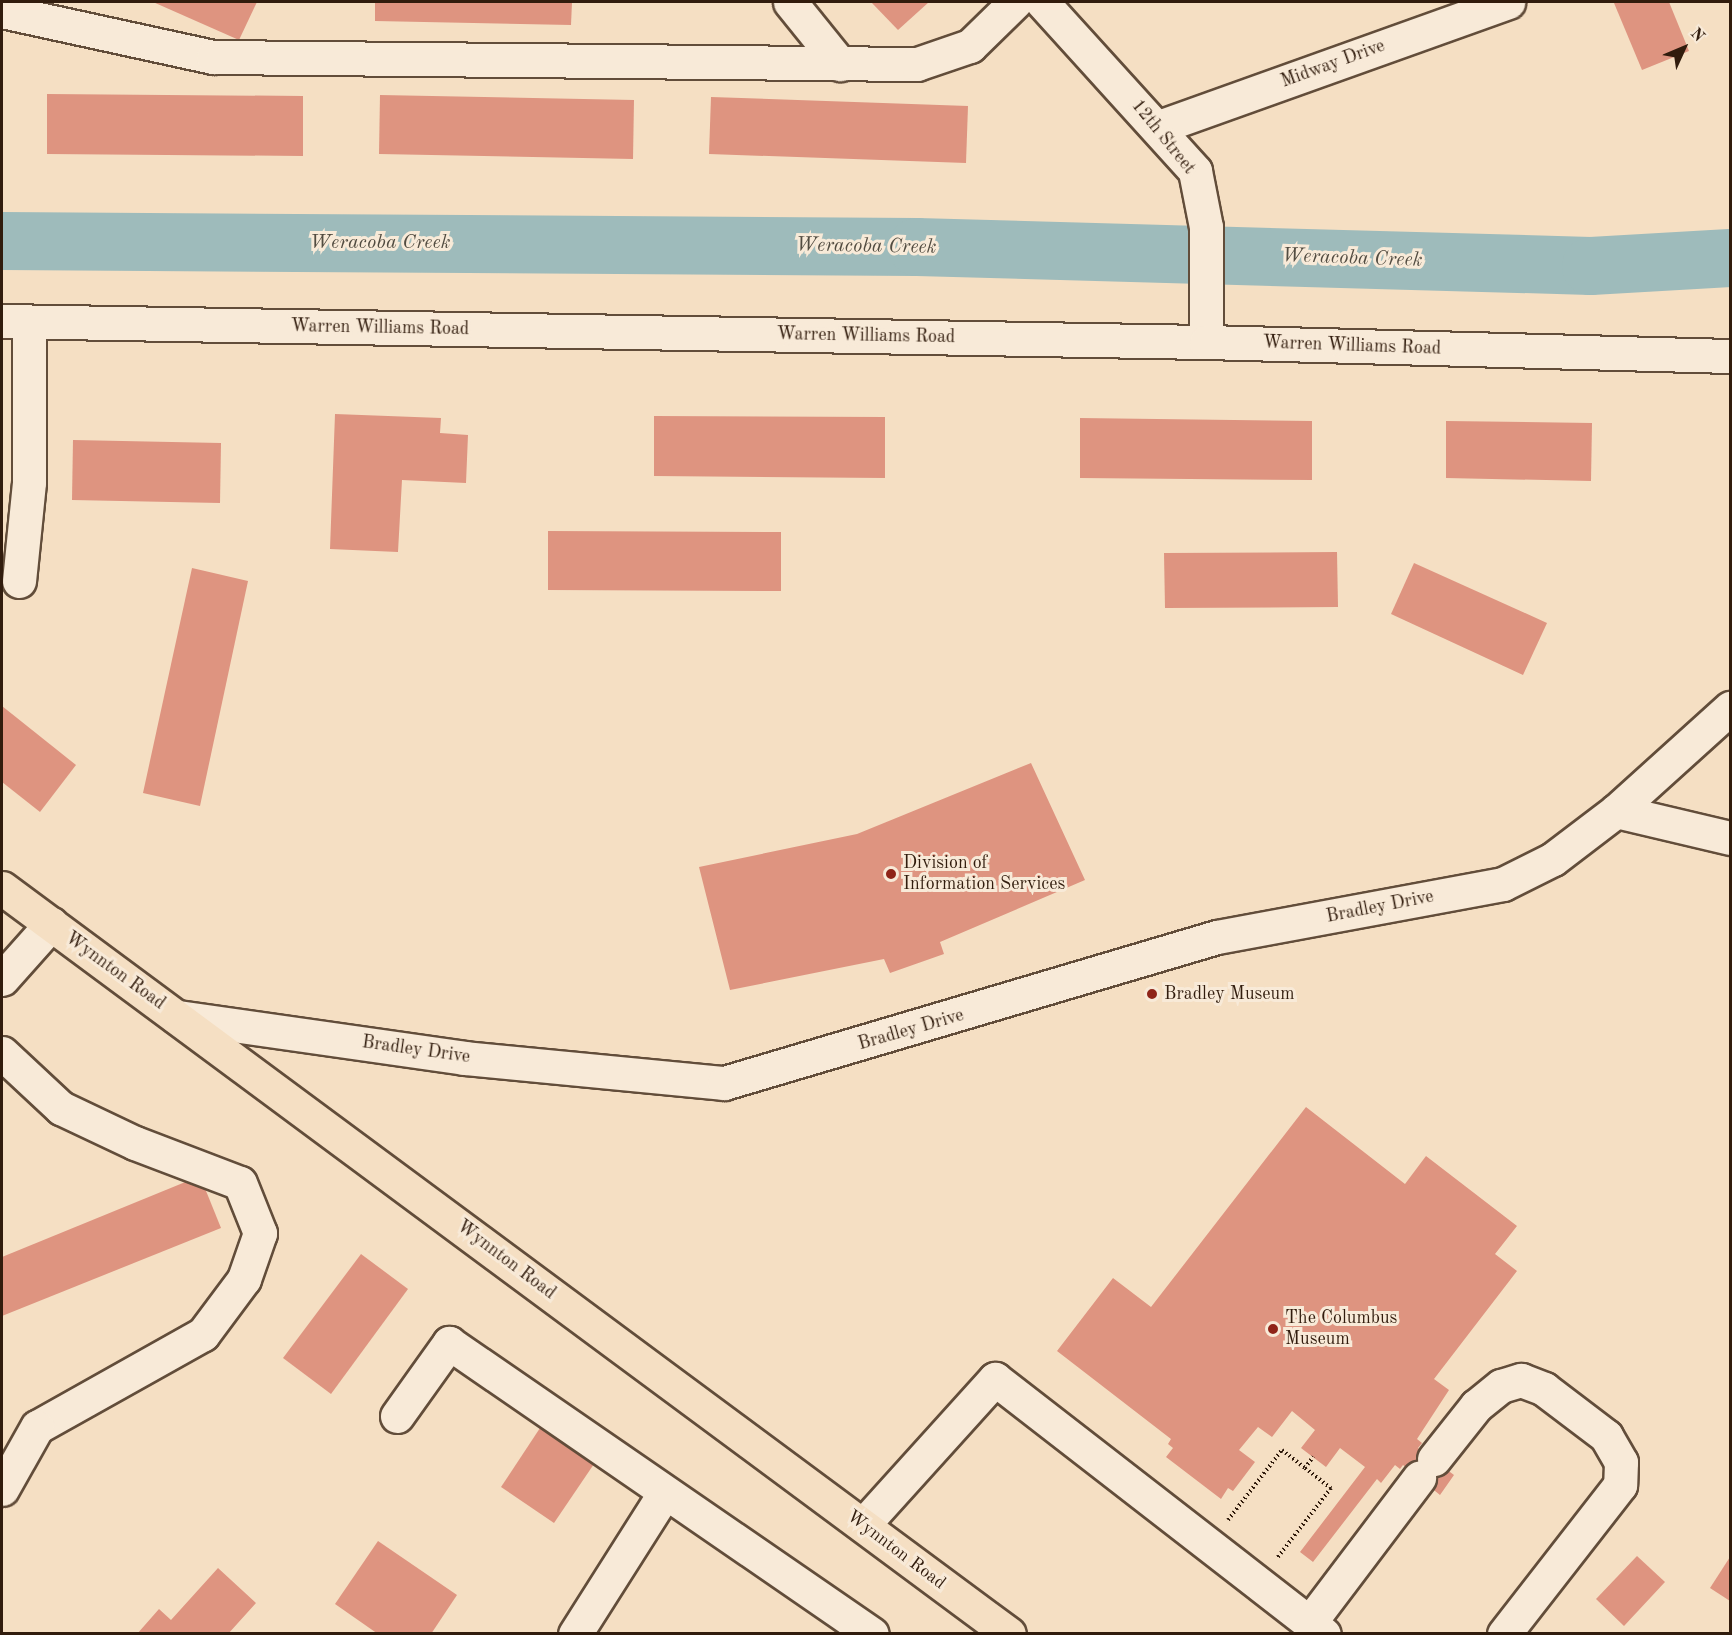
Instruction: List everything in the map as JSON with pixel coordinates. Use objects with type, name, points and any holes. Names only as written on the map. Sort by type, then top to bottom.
[{"type":"main road","name":"Wynnton Road","points":[[2,888],[1009,1634]]},
{"type":"street","points":[[790,2],[840,64]]},
{"type":"street","points":[[2,11],[213,57],[917,64],[970,46],[1015,2]]},
{"type":"street","name":"12th Street","points":[[1042,2],[1159,127],[1195,171],[1206,227],[1206,342]]},
{"type":"street","name":"Midway Drive","points":[[1159,127],[1508,2]]},
{"type":"street","points":[[15,322],[28,482],[19,581]]},
{"type":"street","name":"Warren Williams Road","points":[[15,322],[1206,342],[1731,356]]},
{"type":"street","name":"Bradley Drive","points":[[177,1017],[464,1058],[724,1083],[912,1031],[1217,937],[1503,884],[1553,859],[1616,811],[1731,708]]},
{"type":"street","points":[[1616,811],[1731,838]]},
{"type":"street","points":[[2,979],[51,924]]},
{"type":"street","points":[[2,1053],[61,1108],[135,1143],[240,1183],[260,1233],[244,1280],[203,1334],[37,1427],[2,1489]]},
{"type":"street","points":[[397,1416],[449,1343],[664,1494],[872,1634]]},
{"type":"street","points":[[863,1525],[995,1379],[1317,1628],[1426,1469],[1476,1406],[1501,1386],[1521,1380],[1544,1389],[1606,1436],[1621,1462],[1620,1485],[1504,1634]]},
{"type":"street","points":[[575,1634],[664,1494]]},
{"type":"path","points":[[1208,1545],[1281,1450],[1331,1488],[1258,1582]]},
{"type":"path","points":[[1305,1468],[1313,1457]]},
{"type":"building","points":[[153,2],[257,2],[239,40]]},
{"type":"building","points":[[375,2],[572,2],[571,25],[375,21]]},
{"type":"building","points":[[871,2],[929,2],[898,30]]},
{"type":"building","points":[[1669,2],[1689,51],[1642,70],[1614,3]]},
{"type":"building","points":[[47,94],[303,96],[303,156],[47,154]]},
{"type":"building","points":[[380,95],[634,100],[633,159],[379,154]]},
{"type":"building","points":[[711,97],[968,106],[966,163],[709,154]]},
{"type":"building","points":[[335,414],[441,418],[440,433],[468,435],[466,483],[402,480],[398,552],[330,549]]},
{"type":"building","points":[[654,416],[885,417],[885,478],[654,476]]},
{"type":"building","points":[[1080,418],[1312,421],[1312,480],[1080,478]]},
{"type":"building","points":[[1446,421],[1592,423],[1591,481],[1446,478]]},
{"type":"building","points":[[73,440],[221,443],[220,503],[72,500]]},
{"type":"building","points":[[548,531],[781,532],[781,591],[548,590]]},
{"type":"building","points":[[1337,552],[1338,607],[1165,608],[1164,553]]},
{"type":"building","points":[[1414,563],[1547,623],[1523,675],[1391,614]]},
{"type":"building","points":[[192,568],[248,581],[200,806],[143,793]]},
{"type":"building","points":[[2,706],[76,765],[40,812],[2,782]]},
{"type":"building","name":"Division of Information Services","points":[[1031,763],[1085,880],[940,942],[944,954],[890,973],[884,959],[730,990],[699,867],[857,834]]},
{"type":"building","name":"The Columbus Museum","points":[[1306,1107],[1405,1184],[1426,1156],[1517,1226],[1495,1254],[1517,1271],[1434,1379],[1449,1390],[1417,1439],[1422,1443],[1418,1448],[1454,1475],[1440,1495],[1403,1465],[1400,1469],[1395,1465],[1381,1483],[1377,1479],[1313,1562],[1300,1552],[1365,1467],[1340,1448],[1326,1467],[1301,1448],[1315,1430],[1292,1411],[1272,1437],[1258,1427],[1239,1450],[1255,1462],[1233,1491],[1228,1488],[1221,1499],[1166,1457],[1173,1448],[1168,1444],[1171,1439],[1057,1351],[1113,1278],[1151,1307]]},
{"type":"building","points":[[200,1176],[221,1228],[2,1316],[2,1257]]},
{"type":"building","points":[[361,1254],[408,1289],[331,1394],[283,1358]]},
{"type":"building","points":[[542,1425],[596,1461],[554,1523],[501,1487]]},
{"type":"building","points":[[378,1541],[457,1595],[431,1634],[378,1634],[335,1604]]},
{"type":"building","points":[[1637,1556],[1665,1582],[1624,1626],[1596,1599]]},
{"type":"building","points":[[1730,1557],[1730,1601],[1710,1588]]},
{"type":"building","points":[[218,1568],[256,1603],[228,1634],[137,1634],[159,1609],[171,1620]]},
{"type":"waterway","name":"Weracoba Creek","points":[[2,241],[917,247],[1591,266],[1730,258]]},
{"type":"place","name":"Division of Information Services","points":[[891,874]]},
{"type":"place","name":"Bradley Museum","points":[[1152,994]]},
{"type":"place","name":"The Columbus Museum","points":[[1273,1329]]}]
